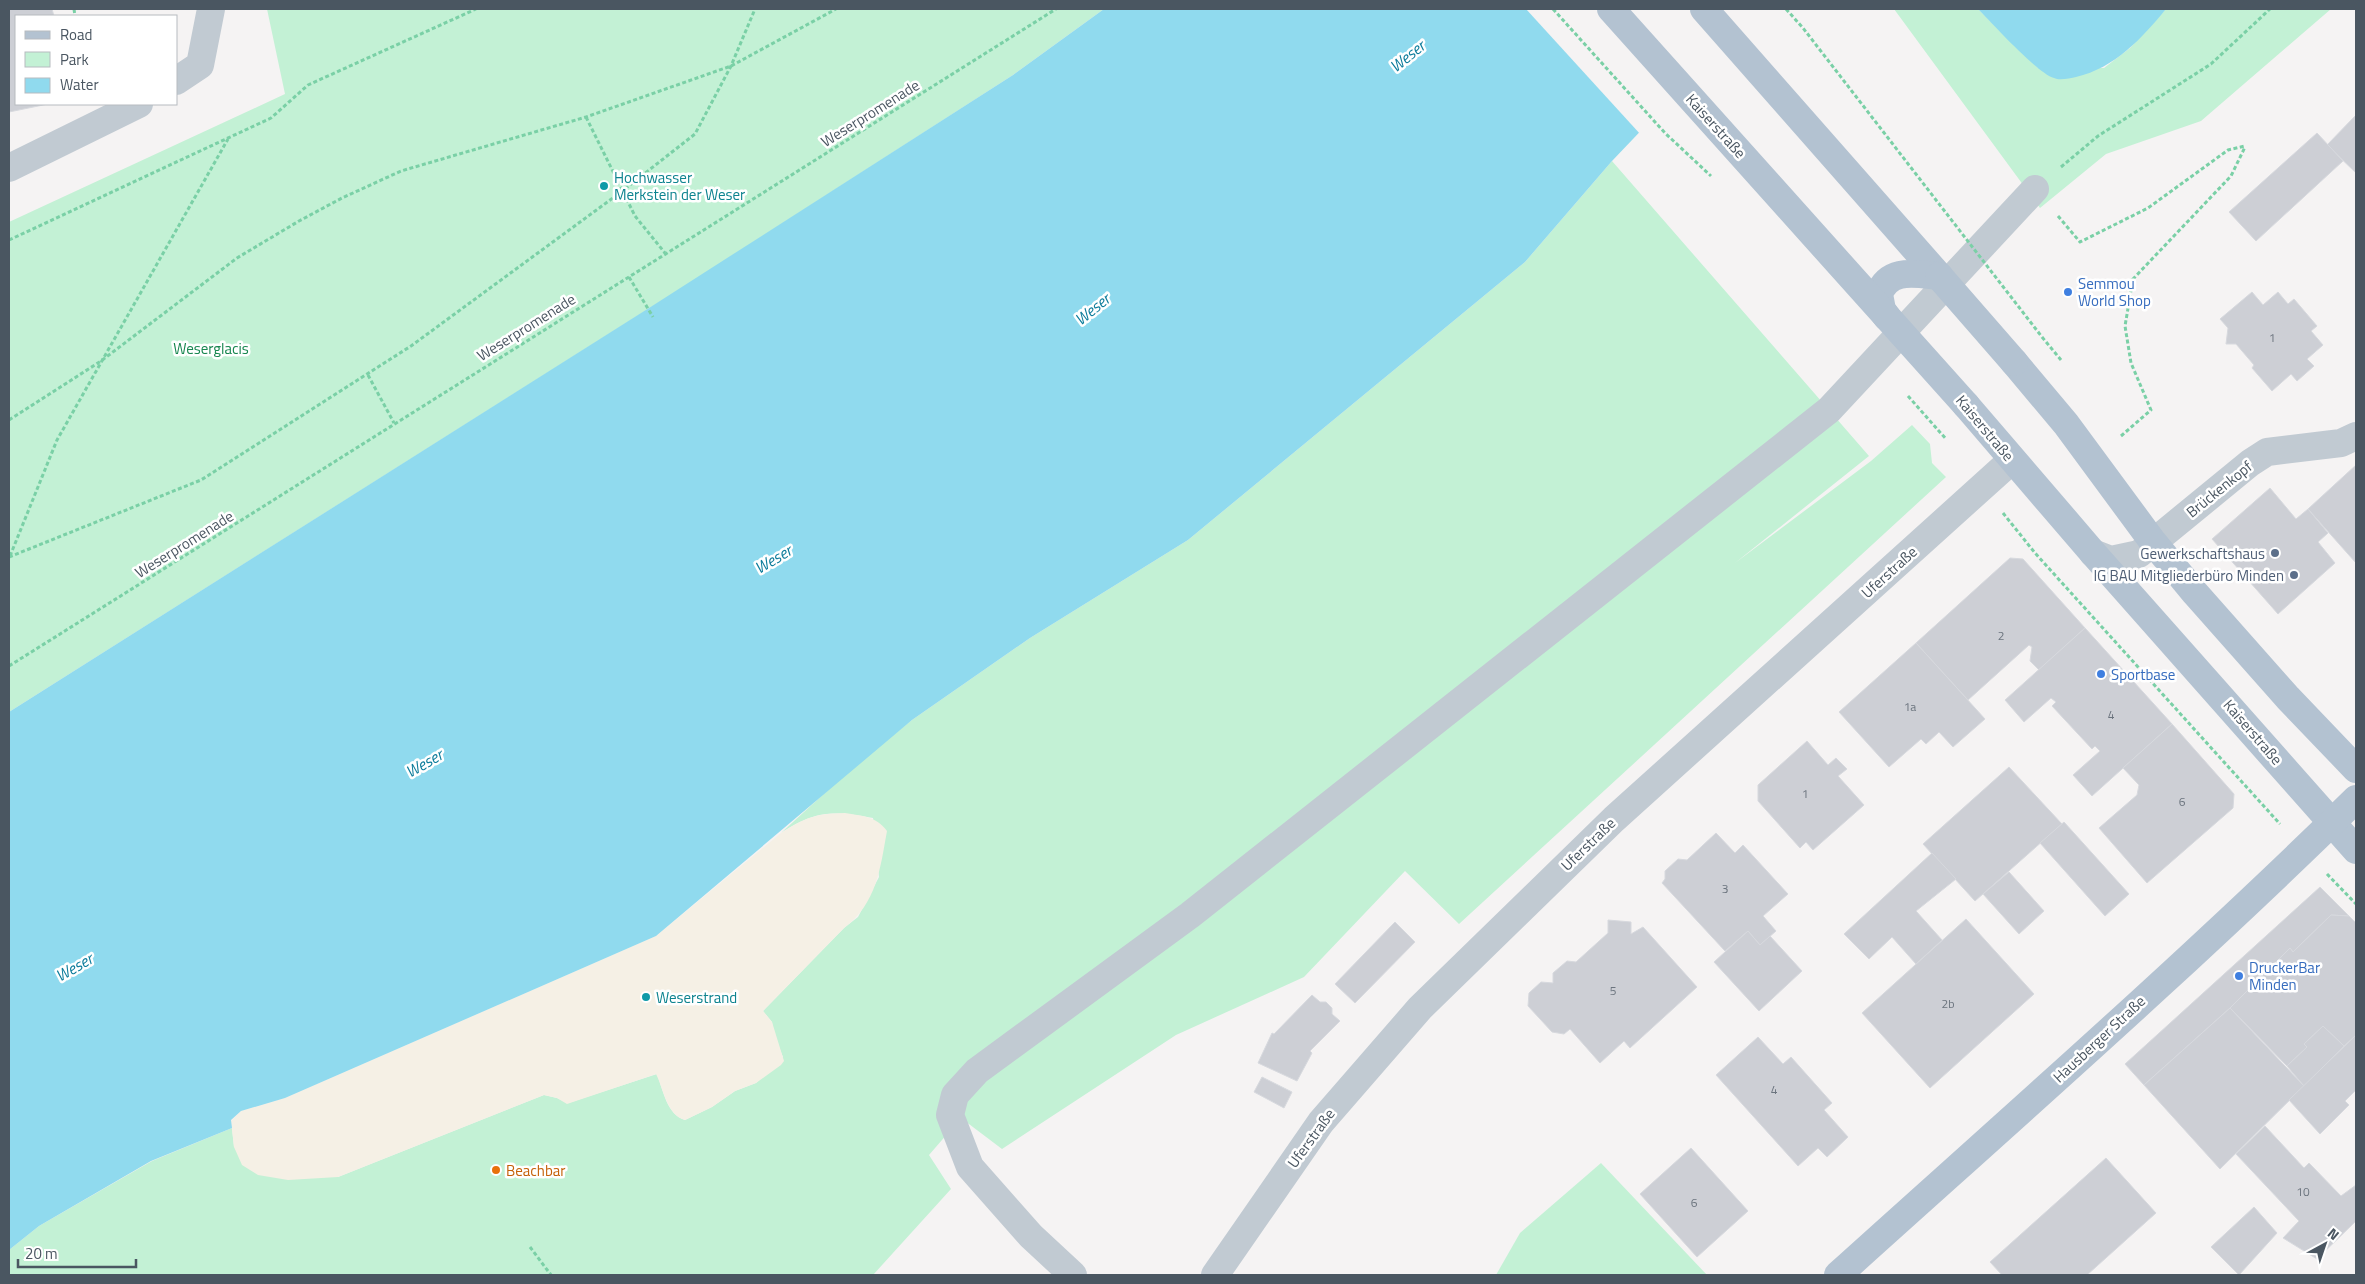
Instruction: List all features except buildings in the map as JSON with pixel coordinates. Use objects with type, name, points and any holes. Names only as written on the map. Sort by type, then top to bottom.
[{"type":"main road","name":"Kaiserstraße","points":[[1611,9],[1966,405],[2093,553],[2252,730],[2356,850]]},
{"type":"main road","points":[[1704,9],[2014,362],[2066,424],[2153,542],[2288,698],[2356,768]]},
{"type":"main road","points":[[1887,316],[1882,310],[1880,294],[1888,280],[1905,273],[1939,276]]},
{"type":"main road","name":"Hausberger Straße","points":[[1838,1275],[2060,1076],[2303,851],[2356,799]]},
{"type":"street","points":[[178,80],[200,64],[211,9]]},
{"type":"street","points":[[9,168],[137,105]]},
{"type":"street","points":[[1073,1275],[1031,1236],[970,1167],[950,1115],[955,1095],[976,1071],[1190,915],[1829,410],[2035,189]]},
{"type":"street","name":"Brückenkopf","points":[[2093,553],[2111,560],[2139,554],[2250,462],[2267,452],[2341,443],[2356,436]]},
{"type":"street","name":"Uferstraße","points":[[1215,1275],[1321,1122],[1420,1008],[1614,819],[2012,460]]},
{"type":"path","points":[[9,240],[271,118],[308,85],[476,9]]},
{"type":"path","points":[[9,557],[201,480],[411,346],[621,192],[695,134],[731,66],[755,9]]},
{"type":"path","points":[[9,420],[101,361],[237,258],[342,198],[401,171],[586,117],[731,66],[836,9]]},
{"type":"path","name":"Weserpromenade","points":[[9,666],[1056,9]]},
{"type":"path","points":[[1554,9],[1665,133],[1713,178]]},
{"type":"path","points":[[1786,9],[1809,36],[2042,337]]},
{"type":"path","points":[[2121,436],[2151,410],[2131,363],[2125,326],[2134,279],[2231,176],[2245,146],[2228,150],[2148,208],[2080,242],[2035,189],[2098,136],[2210,64],[2270,9]]},
{"type":"path","points":[[586,117],[621,192],[635,216],[665,253]]},
{"type":"path","points":[[9,557],[57,440],[228,139]]},
{"type":"path","points":[[629,277],[653,317]]},
{"type":"path","points":[[368,375],[394,423]]},
{"type":"path","points":[[1905,392],[1938,430]]},
{"type":"path","points":[[1983,486],[2035,553],[2303,851],[2356,904]]},
{"type":"path","points":[[530,1247],[551,1275]]},
{"type":"green space","name":"Weserglacis","points":[[267,9],[1104,9],[1013,75],[688,284],[9,712],[9,222],[285,94]]},
{"type":"green space","points":[[1894,9],[1978,9],[2038,68],[2104,68],[2130,48],[2166,9],[2331,9],[2201,121],[2106,154],[2040,208]]},
{"type":"green space","points":[[1612,161],[1869,456],[1735,563],[1871,461],[1912,425],[1930,444],[1932,463],[1946,477],[1459,924],[1405,871],[1304,977],[1176,1035],[1002,1149],[961,1118],[929,1155],[951,1189],[873,1275],[9,1275],[9,1250],[39,1226],[152,1161],[232,1128],[234,1147],[338,1177],[544,1095],[568,1103],[657,1074],[670,1107],[674,1113],[685,1120],[712,1107],[735,1091],[756,1083],[783,1057],[774,1035],[772,1022],[763,1011],[844,928],[858,917],[879,877],[873,818],[846,814],[825,814],[805,820],[781,833],[851,769],[912,720],[1030,638],[1188,540],[1525,262]]},
{"type":"green space","points":[[1601,1163],[1707,1275],[1496,1275],[1520,1233]]},
{"type":"sand","name":"Weserstrand","points":[[845,813],[863,816],[878,822],[887,831],[879,872],[864,908],[763,1011],[772,1022],[784,1061],[756,1083],[735,1091],[712,1107],[685,1120],[674,1113],[670,1107],[656,1074],[567,1104],[557,1098],[544,1095],[338,1177],[288,1180],[258,1175],[242,1165],[234,1147],[231,1121],[241,1111],[285,1098],[656,936],[781,833],[811,817]]},
{"type":"water","name":"Weser","points":[[1104,9],[1757,9],[1612,161],[1525,262],[1188,540],[1030,638],[912,720],[656,936],[285,1098],[241,1111],[231,1120],[232,1128],[151,1161],[39,1226],[9,1250],[9,712],[649,308],[1013,75]]},
{"type":"water","points":[[1978,9],[2166,9],[2137,41],[2103,67],[2076,77],[2056,79],[2037,67]]},
{"type":"pier","points":[[1526,9],[1759,9],[1641,135]]},
{"type":"place","name":"Hochwasser Merkstein der Weser","points":[[604,186]]},
{"type":"place","name":"Semmou World Shop","points":[[2068,292]]},
{"type":"place","name":"Gewerkschaftshaus","points":[[2275,553]]},
{"type":"place","name":"IG BAU Mitgliederbüro Minden","points":[[2294,575]]},
{"type":"place","name":"Sportbase","points":[[2101,674]]},
{"type":"place","name":"DruckerBar Minden","points":[[2239,976]]},
{"type":"place","name":"Weserstrand","points":[[646,997]]},
{"type":"place","name":"Beachbar","points":[[496,1170]]}]
